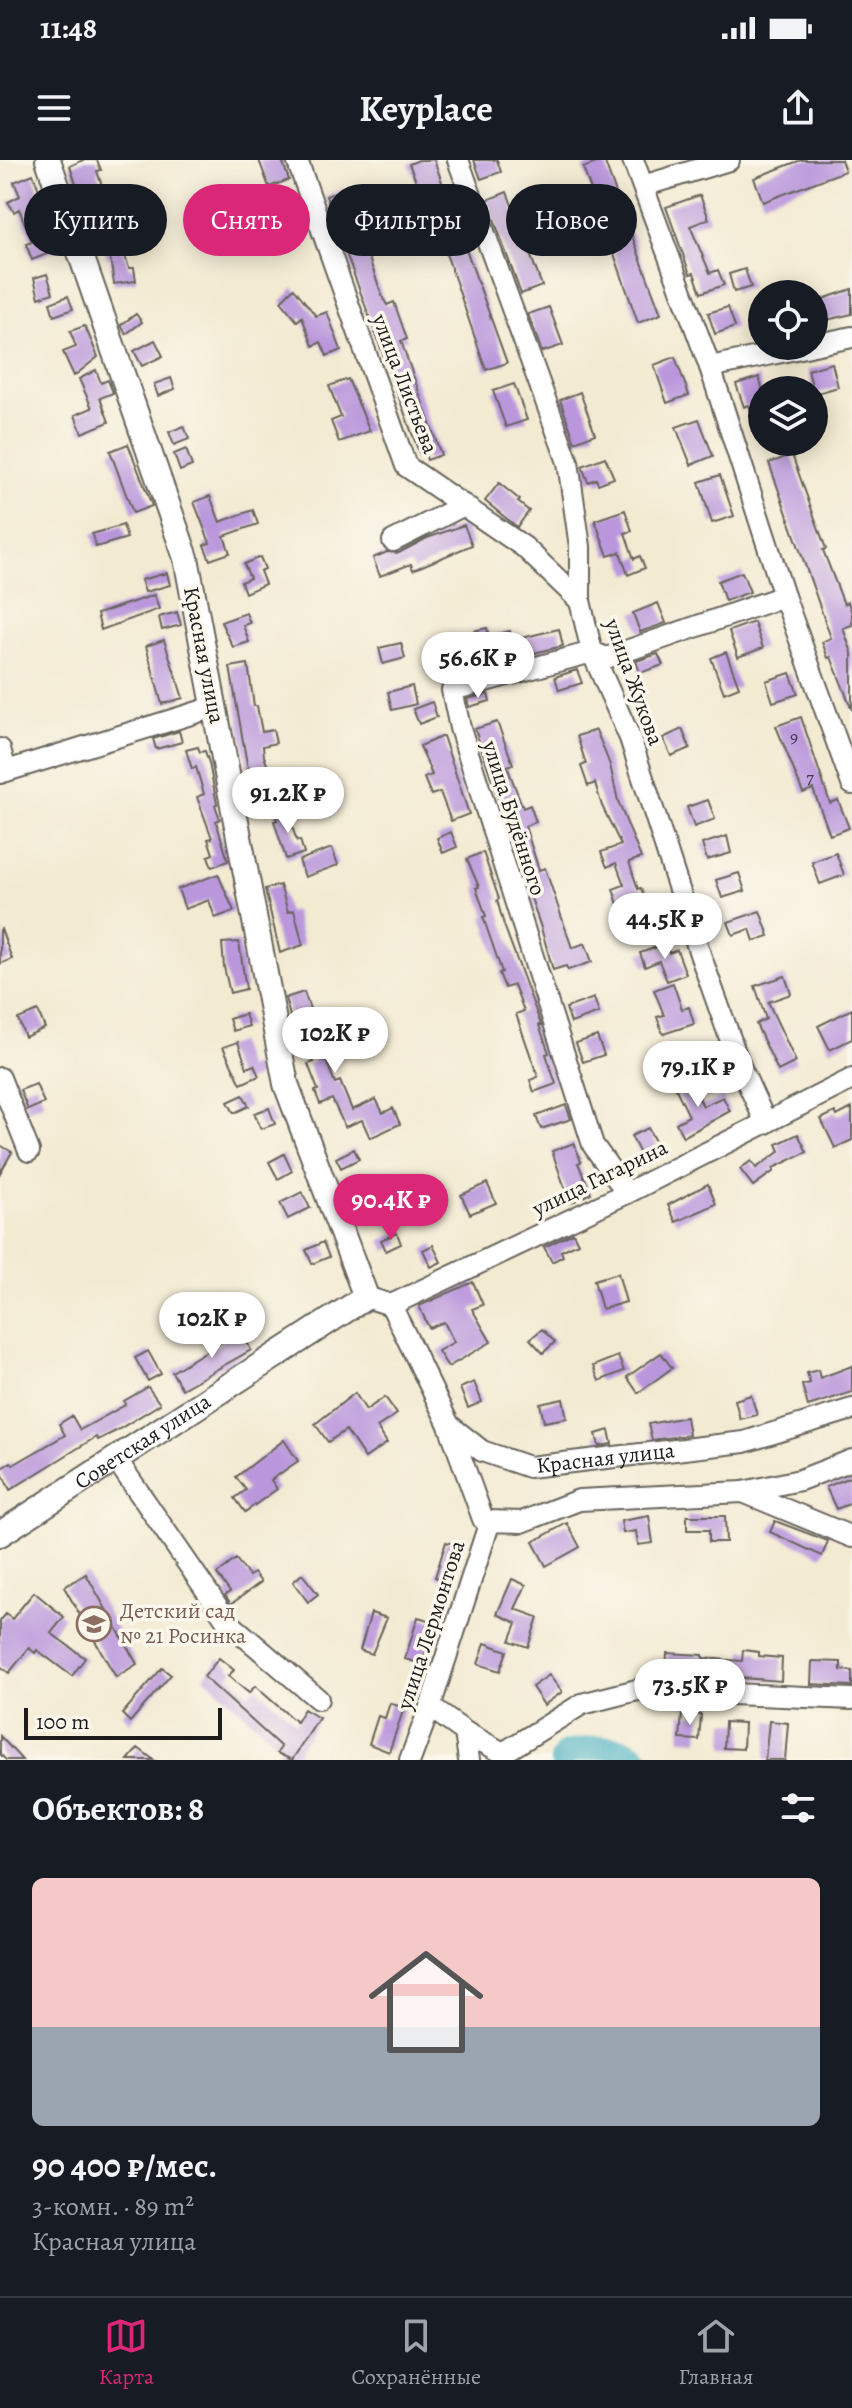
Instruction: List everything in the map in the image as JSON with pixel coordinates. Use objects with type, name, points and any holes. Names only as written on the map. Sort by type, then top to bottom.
[{"type":"main road","name":"Красная улица","points":[[48,160],[186,558],[286,1084],[366,1297]]},
{"type":"main road","name":"Советская улица","points":[[0,1534],[366,1297]]},
{"type":"street","name":"улица Листьева","points":[[297,160],[406,466],[524,547],[580,601]]},
{"type":"street","name":"улица Жукова","points":[[458,160],[568,462],[580,547],[580,601],[592,652],[630,738],[701,957],[740,1066],[766,1123]]},
{"type":"street","points":[[633,160],[710,367],[784,596],[852,784]]},
{"type":"street","points":[[643,186],[729,160]]},
{"type":"street","points":[[828,342],[852,337]]},
{"type":"street","points":[[710,367],[748,359]]},
{"type":"street","points":[[393,541],[464,505]]},
{"type":"street","name":"улица Будённого","points":[[627,1193],[593,1145],[460,728],[452,690],[592,652],[606,658],[784,596]]},
{"type":"street","points":[[0,749],[3,772],[214,707]]},
{"type":"street","points":[[0,1078],[29,1151]]},
{"type":"street","name":"улица Гагарина","points":[[391,1305],[627,1193],[852,1079]]},
{"type":"street","points":[[366,1297],[391,1305]]},
{"type":"street","name":"Красная улица","points":[[391,1305],[449,1425],[482,1451],[529,1467],[744,1442],[852,1409]]},
{"type":"street","points":[[449,1425],[483,1519],[490,1521]]},
{"type":"street","points":[[116,1459],[228,1622],[318,1699]]},
{"type":"street","name":"улица Лермонтова","points":[[410,1760],[490,1521],[522,1522],[579,1500],[743,1492],[800,1480],[852,1460]]},
{"type":"street","name":"улица Лермонтова","points":[[743,1492],[852,1537]]},
{"type":"street","points":[[430,1707],[465,1732],[503,1753],[582,1704],[637,1690],[852,1699]]},
{"type":"street","points":[[465,1732],[469,1760]]},
{"type":"building","points":[[83,160],[97,160],[101,184],[76,184],[70,166]]},
{"type":"building","points":[[259,160],[282,160],[289,180],[268,184]]},
{"type":"building","points":[[434,160],[443,184],[417,184],[409,164]]},
{"type":"building","points":[[474,160],[497,160],[501,172],[481,179]]},
{"type":"building","points":[[604,160],[613,184],[589,184],[583,168]]},
{"type":"building","points":[[801,160],[841,160],[845,171],[763,202],[754,178]]},
{"type":"building","points":[[33,174],[37,184],[24,184],[24,222],[19,209],[14,212],[8,202],[20,196],[14,182]]},
{"type":"building","points":[[506,192],[506,253],[490,208],[490,199]]},
{"type":"building","points":[[700,195],[709,219],[690,226],[710,273],[718,270],[724,285],[701,293],[694,273],[690,274],[666,207]]},
{"type":"building","points":[[637,249],[661,314],[638,323],[615,256],[637,256]]},
{"type":"building","points":[[106,256],[125,256],[129,268],[134,268],[136,281],[114,284],[110,257]]},
{"type":"building","points":[[347,256],[368,256],[383,298],[387,305],[394,302],[407,339],[401,341],[441,455],[427,460],[425,454],[420,455]]},
{"type":"building","points":[[447,256],[469,256],[507,363],[486,370]]},
{"type":"building","points":[[507,256],[531,256],[542,286],[521,294]]},
{"type":"building","points":[[745,269],[748,288],[734,292],[729,274]]},
{"type":"building","points":[[47,274],[53,293],[39,298],[34,278]]},
{"type":"building","points":[[294,288],[316,316],[327,312],[341,350],[327,356],[321,342],[313,346],[302,317],[297,321],[281,301]]},
{"type":"building","points":[[852,289],[852,314],[828,320],[828,297]]},
{"type":"building","points":[[68,296],[73,309],[54,316],[50,303]]},
{"type":"building","points":[[549,307],[563,345],[542,352],[528,314]]},
{"type":"building","points":[[728,307],[735,327],[715,334],[708,313]]},
{"type":"building","points":[[136,314],[142,322],[126,334],[121,325]]},
{"type":"building","points":[[85,326],[98,357],[74,376],[63,352],[76,347],[70,331]]},
{"type":"building","points":[[155,340],[163,356],[142,366],[134,351]]},
{"type":"building","points":[[675,357],[689,395],[667,403],[654,365]]},
{"type":"building","points":[[832,363],[838,387],[828,390],[828,376],[810,376],[808,370]]},
{"type":"building","points":[[96,370],[101,383],[108,380],[113,393],[100,398],[109,422],[82,433],[75,415],[92,408],[79,379]]},
{"type":"building","points":[[171,378],[175,389],[158,396],[154,384]]},
{"type":"building","points":[[348,379],[370,431],[339,442],[331,421],[341,417],[329,386]]},
{"type":"building","points":[[748,380],[748,405],[744,407],[736,384]]},
{"type":"building","points":[[514,384],[527,420],[506,427],[493,391]]},
{"type":"building","points":[[580,392],[595,434],[575,442],[560,400]]},
{"type":"building","points":[[699,419],[713,456],[691,465],[676,427]]},
{"type":"building","points":[[184,426],[189,439],[174,445],[169,432]]},
{"type":"building","points":[[128,444],[152,506],[133,513],[110,451]]},
{"type":"building","points":[[186,449],[192,466],[180,471],[174,454]]},
{"type":"building","points":[[792,456],[826,549],[823,550],[844,604],[848,602],[852,613],[852,625],[843,628],[852,653],[852,710],[822,642],[831,638],[769,463]]},
{"type":"building","points":[[605,457],[614,478],[598,484],[596,479],[588,482],[582,466]]},
{"type":"building","points":[[720,475],[734,516],[712,523],[699,482]]},
{"type":"building","points":[[499,483],[529,511],[517,527],[485,501]]},
{"type":"building","points":[[210,496],[220,522],[253,510],[258,524],[224,536],[230,553],[210,560],[204,545],[210,543],[194,502]]},
{"type":"building","points":[[625,510],[632,531],[625,533],[634,559],[640,556],[645,568],[628,575],[620,552],[608,556],[595,520]]},
{"type":"building","points":[[123,525],[127,538],[96,547],[92,534]]},
{"type":"building","points":[[464,525],[472,545],[413,570],[411,564],[380,576],[373,558],[387,552],[399,553],[427,538]]},
{"type":"building","points":[[260,557],[265,569],[260,571],[265,584],[245,593],[241,582],[250,578],[244,564]]},
{"type":"building","points":[[742,572],[750,592],[725,601],[718,581]]},
{"type":"building","points":[[167,573],[170,585],[145,592],[141,580]]},
{"type":"building","points":[[154,595],[159,609],[101,630],[97,614]]},
{"type":"building","points":[[658,603],[666,623],[640,632],[633,613]]},
{"type":"building","points":[[177,612],[181,625],[162,630],[159,617]]},
{"type":"building","points":[[246,613],[250,623],[243,625],[249,642],[233,647],[221,622]]},
{"type":"building","points":[[754,622],[763,648],[738,657],[729,631]]},
{"type":"building","points":[[487,628],[489,636],[510,631],[513,640],[559,629],[563,646],[438,676],[433,659],[454,653],[452,646],[476,640],[473,631]]},
{"type":"building","points":[[164,640],[183,698],[162,704],[146,646]]},
{"type":"building","points":[[401,643],[405,658],[383,664],[379,648]]},
{"type":"building","points":[[726,652],[739,687],[724,693],[711,658]]},
{"type":"building","points":[[658,654],[663,665],[640,673],[636,661]]},
{"type":"building","points":[[248,664],[254,706],[257,706],[262,732],[273,730],[276,743],[263,746],[278,796],[261,802],[247,764],[230,667]]},
{"type":"building","points":[[577,670],[582,683],[559,690],[555,677]]},
{"type":"building","points":[[790,673],[798,694],[773,702],[766,681]]},
{"type":"building","points":[[412,686],[416,704],[392,710],[388,692]]},
{"type":"building","points":[[488,694],[490,701],[469,707],[467,699]]},
{"type":"building","points":[[432,702],[437,717],[419,724],[413,709]]},
{"type":"building","points":[[801,717],[830,803],[838,800],[849,828],[830,835],[813,789],[803,793],[776,726]]},
{"type":"building","points":[[497,722],[513,764],[507,766],[523,808],[530,805],[536,822],[525,826],[539,870],[545,868],[572,948],[585,943],[592,962],[568,970],[566,966],[553,970],[475,729]]},
{"type":"building","points":[[682,729],[690,748],[671,756],[663,738]]},
{"type":"building","points":[[596,730],[610,765],[618,801],[641,858],[629,862],[638,889],[641,888],[646,902],[654,900],[658,914],[640,919],[635,902],[619,907],[613,889],[624,885],[616,863],[607,867],[601,852],[621,845],[602,806],[595,783],[588,786],[581,766],[586,764],[577,736]]},
{"type":"building","points":[[179,731],[182,742],[156,749],[153,739]]},
{"type":"building","points":[[443,736],[469,814],[451,821],[440,792],[431,795],[424,778],[432,775],[420,746]]},
{"type":"building","points":[[198,747],[200,752],[205,751],[209,763],[220,819],[216,821],[228,861],[212,867],[208,856],[213,854],[208,839],[212,838],[197,797],[204,794],[196,767],[192,769],[186,750]]},
{"type":"building","points":[[708,800],[715,819],[694,827],[687,807]]},
{"type":"building","points":[[286,809],[304,853],[286,859],[274,821],[277,820],[275,813]]},
{"type":"building","points":[[451,832],[457,847],[443,853],[437,838]]},
{"type":"building","points":[[727,836],[731,853],[707,860],[702,844]]},
{"type":"building","points":[[332,848],[338,865],[305,877],[299,860]]},
{"type":"building","points":[[483,852],[504,925],[541,1025],[556,1084],[534,1092],[530,1080],[538,1077],[516,1014],[524,1011],[514,985],[505,988],[499,973],[502,972],[476,888],[479,887],[467,859]]},
{"type":"building","points":[[836,853],[844,875],[820,884],[812,862]]},
{"type":"building","points":[[739,873],[745,891],[722,898],[716,880]]},
{"type":"building","points":[[218,874],[234,911],[215,918],[209,900],[185,909],[178,889]]},
{"type":"building","points":[[280,885],[288,912],[294,910],[303,945],[280,953],[265,889]]},
{"type":"building","points":[[760,911],[769,936],[754,941],[750,929],[733,935],[728,922]]},
{"type":"building","points":[[0,930],[12,959],[0,964]]},
{"type":"building","points":[[239,942],[246,989],[230,993],[222,943]]},
{"type":"building","points":[[665,944],[669,953],[677,950],[686,974],[667,981],[659,961],[645,967],[640,953]]},
{"type":"building","points":[[785,976],[791,994],[768,1002],[796,1062],[778,1071],[756,1024],[766,1019],[755,986]]},
{"type":"building","points":[[673,983],[682,1009],[689,1007],[694,1024],[663,1034],[657,1017],[664,1015],[654,990]]},
{"type":"building","points":[[304,992],[319,1035],[324,1033],[329,1048],[322,1050],[335,1083],[340,1081],[352,1110],[376,1099],[383,1113],[393,1108],[400,1124],[370,1138],[362,1120],[345,1127],[332,1099],[320,1104],[308,1064],[314,1062],[301,1025],[293,1027],[285,998]]},
{"type":"building","points":[[594,998],[599,1013],[571,1023],[566,1008]]},
{"type":"building","points":[[852,1009],[852,1039],[830,1050],[818,1026]]},
{"type":"building","points":[[38,1011],[45,1028],[25,1037],[18,1019]]},
{"type":"building","points":[[245,1014],[249,1026],[233,1031],[229,1019]]},
{"type":"building","points":[[597,1036],[604,1055],[583,1062],[576,1043]]},
{"type":"building","points":[[238,1042],[247,1068],[254,1065],[259,1076],[241,1084],[223,1047]]},
{"type":"building","points":[[700,1048],[705,1064],[679,1072],[674,1057]]},
{"type":"building","points":[[690,1080],[703,1106],[723,1097],[730,1111],[683,1137],[676,1123],[689,1116],[675,1087]]},
{"type":"building","points":[[36,1084],[44,1103],[28,1110],[20,1090]]},
{"type":"building","points":[[243,1095],[249,1106],[234,1113],[228,1102]]},
{"type":"building","points":[[566,1105],[571,1119],[541,1129],[536,1116]]},
{"type":"building","points":[[269,1108],[275,1124],[261,1129],[254,1113]]},
{"type":"building","points":[[852,1108],[852,1140],[835,1148],[821,1119],[835,1112],[837,1116]]},
{"type":"building","points":[[648,1128],[660,1151],[643,1160],[631,1136]]},
{"type":"building","points":[[798,1134],[807,1152],[773,1168],[774,1171],[753,1186],[740,1169],[751,1161],[756,1168],[780,1151],[777,1144]]},
{"type":"building","points":[[574,1143],[581,1162],[578,1163],[591,1193],[570,1203],[552,1151]]},
{"type":"building","points":[[0,1145],[12,1152],[0,1173]]},
{"type":"building","points":[[354,1149],[359,1159],[341,1168],[336,1158]]},
{"type":"building","points":[[284,1154],[292,1171],[278,1179],[269,1162]]},
{"type":"building","points":[[487,1183],[496,1203],[470,1214],[461,1195]]},
{"type":"building","points":[[708,1184],[716,1204],[676,1222],[668,1205]]},
{"type":"building","points":[[302,1192],[310,1208],[288,1219],[280,1203]]},
{"type":"building","points":[[391,1203],[396,1217],[383,1221],[379,1208]]},
{"type":"building","points":[[397,1233],[401,1244],[386,1251],[381,1240]]},
{"type":"building","points":[[573,1233],[578,1243],[561,1251],[563,1256],[552,1262],[544,1247]]},
{"type":"building","points":[[323,1242],[329,1257],[312,1264],[306,1250]]},
{"type":"building","points":[[433,1245],[441,1262],[431,1267],[423,1250]]},
{"type":"building","points":[[618,1273],[626,1302],[602,1309],[594,1280]]},
{"type":"building","points":[[473,1282],[483,1305],[472,1309],[491,1342],[448,1367],[438,1351],[454,1342],[444,1322],[429,1328],[419,1306]]},
{"type":"building","points":[[254,1299],[260,1310],[240,1321],[234,1309]]},
{"type":"building","points":[[542,1329],[555,1342],[543,1353],[530,1339]]},
{"type":"building","points":[[241,1330],[251,1350],[182,1389],[172,1372]]},
{"type":"building","points":[[148,1351],[161,1374],[148,1381],[135,1358]]},
{"type":"building","points":[[661,1353],[672,1368],[638,1393],[627,1377]]},
{"type":"building","points":[[618,1356],[624,1371],[599,1381],[593,1366]]},
{"type":"building","points":[[852,1366],[852,1392],[808,1406],[802,1385],[810,1383],[807,1373],[818,1370],[820,1378]]},
{"type":"building","points":[[474,1382],[482,1402],[468,1408],[460,1388]]},
{"type":"building","points":[[148,1387],[160,1404],[116,1431],[98,1440],[96,1437],[10,1490],[0,1469],[11,1462],[13,1465],[65,1435],[59,1424],[72,1416],[80,1430],[125,1405],[124,1401]]},
{"type":"building","points":[[355,1393],[366,1410],[385,1397],[397,1414],[377,1427],[387,1443],[365,1458],[346,1430],[328,1442],[315,1424]]},
{"type":"building","points":[[751,1395],[757,1415],[740,1419],[735,1400]]},
{"type":"building","points":[[563,1399],[567,1418],[544,1422],[540,1404]]},
{"type":"building","points":[[686,1417],[689,1435],[652,1440],[648,1424]]},
{"type":"building","points":[[609,1430],[612,1444],[599,1446],[596,1434]]},
{"type":"building","points":[[284,1440],[298,1461],[271,1480],[277,1489],[245,1512],[235,1498],[246,1490],[236,1477]]},
{"type":"building","points":[[852,1476],[852,1503],[836,1509],[826,1487]]},
{"type":"building","points":[[649,1516],[653,1543],[638,1545],[636,1531],[623,1533],[621,1521]]},
{"type":"building","points":[[687,1516],[725,1516],[726,1542],[709,1542],[709,1530],[687,1530]]},
{"type":"building","points":[[775,1521],[828,1541],[822,1556],[770,1532]]},
{"type":"building","points":[[567,1523],[580,1547],[546,1566],[533,1542]]},
{"type":"building","points":[[446,1542],[461,1546],[450,1582],[435,1577]]},
{"type":"building","points":[[236,1559],[249,1576],[254,1573],[261,1582],[231,1604],[225,1595],[230,1592],[217,1574]]},
{"type":"building","points":[[86,1574],[137,1664],[116,1677],[64,1587]]},
{"type":"building","points":[[302,1574],[318,1594],[308,1602],[293,1582]]},
{"type":"building","points":[[512,1579],[526,1585],[515,1609],[538,1617],[528,1647],[510,1641],[517,1623],[497,1614]]},
{"type":"building","points":[[34,1592],[64,1617],[51,1633],[85,1658],[72,1676],[37,1650],[35,1653],[29,1648],[9,1673],[0,1666],[0,1621],[6,1614],[12,1619]]},
{"type":"building","points":[[371,1613],[387,1618],[372,1654],[360,1650]]},
{"type":"building","points":[[418,1617],[435,1622],[422,1664],[405,1659]]},
{"type":"building","points":[[485,1643],[507,1651],[500,1671],[478,1664]]},
{"type":"building","points":[[743,1650],[759,1652],[759,1656],[782,1658],[781,1681],[666,1672],[667,1653],[742,1661]]},
{"type":"building","points":[[219,1658],[234,1670],[228,1676],[249,1693],[255,1686],[296,1722],[304,1709],[319,1718],[292,1760],[277,1753],[281,1747],[204,1677]]},
{"type":"building","points":[[812,1661],[841,1662],[841,1670],[852,1671],[852,1686],[811,1684]]},
{"type":"building","points":[[162,1668],[171,1675],[130,1722],[122,1714]]},
{"type":"building","points":[[549,1675],[562,1692],[544,1705],[532,1687]]},
{"type":"building","points":[[390,1703],[404,1708],[389,1752],[369,1744],[378,1716],[385,1718]]},
{"type":"building","points":[[682,1713],[701,1715],[699,1740],[680,1739]]},
{"type":"building","points":[[769,1721],[788,1723],[785,1760],[765,1760]]},
{"type":"building","points":[[725,1722],[744,1723],[743,1749],[724,1748]]},
{"type":"building","points":[[0,1736],[22,1760],[6,1760],[0,1754]]},
{"type":"building","points":[[138,1748],[154,1760],[128,1760]]},
{"type":"waterway","points":[[562,1760],[566,1753],[604,1748],[624,1750],[640,1760]]},
{"type":"place","name":"Детский сад № 21 Росинка","points":[[94,1624]]}]
